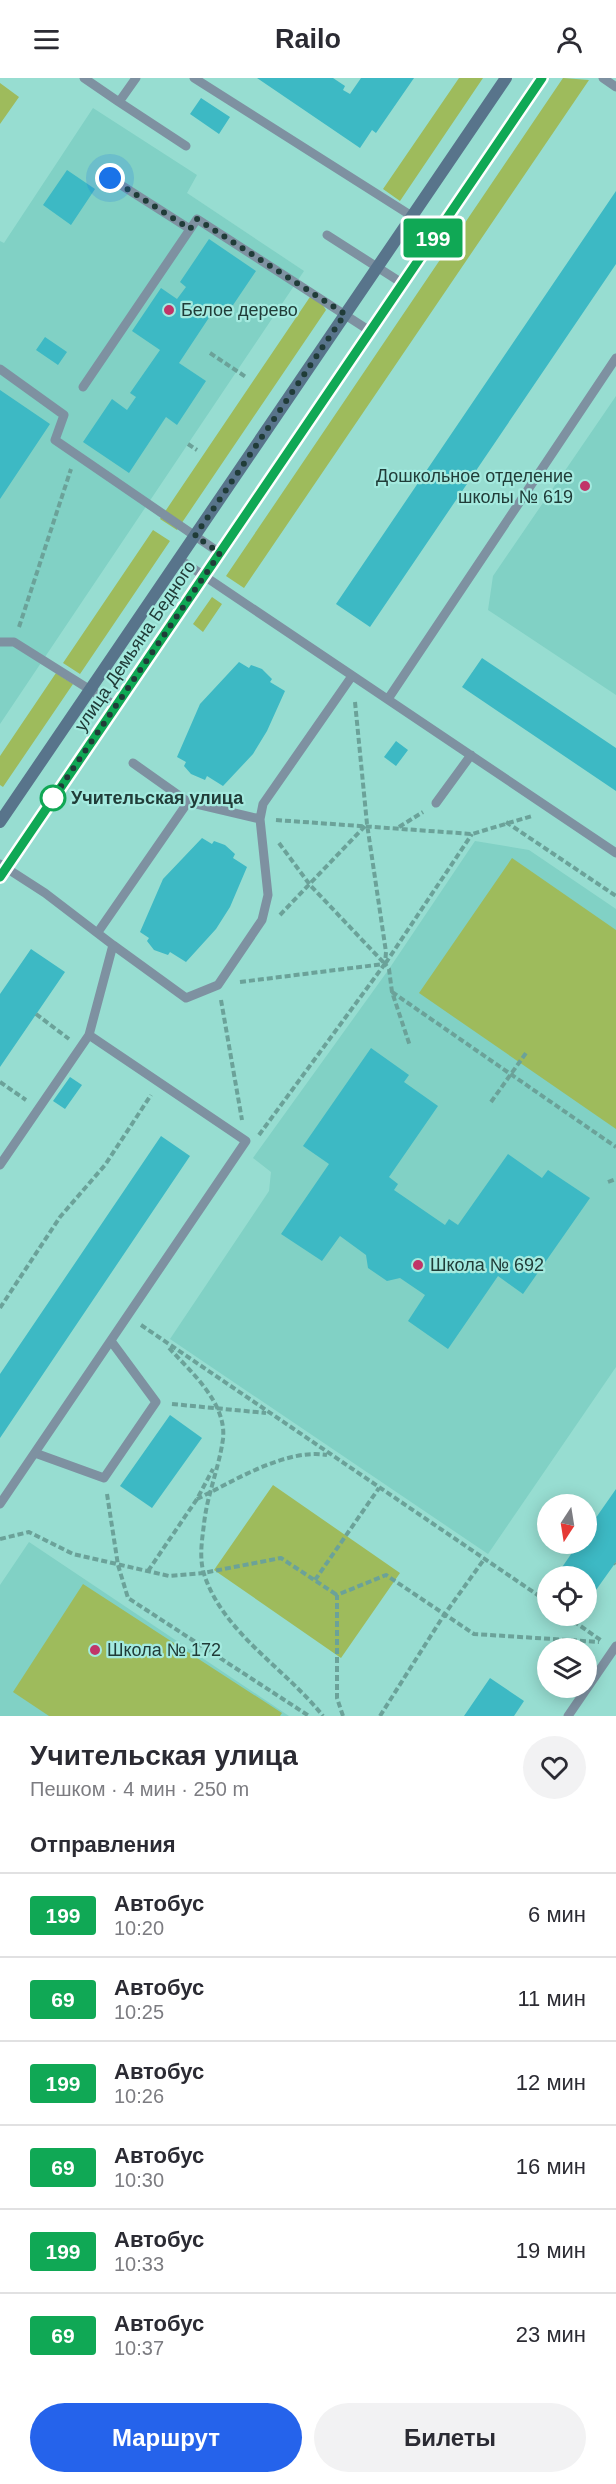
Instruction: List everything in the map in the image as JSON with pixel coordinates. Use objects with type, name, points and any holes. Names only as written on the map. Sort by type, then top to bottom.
[{"type":"street","name":"улица Демьяна Бедного","points":[[0,822],[506,78]]},
{"type":"street","name":"улица Демьяна Бедного","points":[[2,870],[116,706],[542,78]]},
{"type":"lane","points":[[84,78],[186,146]]},
{"type":"lane","points":[[119,102],[136,78]]},
{"type":"lane","points":[[194,78],[437,232]]},
{"type":"lane","points":[[603,78],[616,87]]},
{"type":"lane","points":[[110,178],[190,229]]},
{"type":"lane","points":[[83,387],[197,219],[370,331]]},
{"type":"lane","points":[[327,235],[402,283]]},
{"type":"lane","points":[[388,699],[616,358]]},
{"type":"lane","points":[[0,369],[64,415],[55,440],[220,553]]},
{"type":"lane","points":[[179,559],[616,853]]},
{"type":"lane","points":[[0,642],[14,642],[116,706]]},
{"type":"lane","points":[[2,870],[98,932],[186,998],[218,985],[262,920],[268,895],[260,819],[263,804],[352,676]]},
{"type":"lane","points":[[436,803],[471,755]]},
{"type":"lane","points":[[133,763],[188,802],[260,819]]},
{"type":"lane","points":[[98,932],[188,802]]},
{"type":"lane","points":[[0,1165],[89,1035],[113,945]]},
{"type":"lane","points":[[0,1504],[249,1143],[89,1035]]},
{"type":"lane","points":[[35,1453],[104,1478],[156,1402],[111,1341]]},
{"type":"lane","points":[[568,1716],[615,1648]]},
{"type":"path","points":[[210,353],[246,377]]},
{"type":"path","points":[[188,444],[197,450]]},
{"type":"path","points":[[14,642],[75,454]]},
{"type":"path","points":[[352,676],[367,824],[386,952],[385,964]]},
{"type":"path","points":[[398,827],[436,803]]},
{"type":"path","points":[[260,819],[367,824],[472,834],[506,822],[553,810]]},
{"type":"path","points":[[260,819],[310,885],[389,969],[392,992],[410,1046]]},
{"type":"path","points":[[506,822],[616,896]]},
{"type":"path","points":[[262,920],[282,915],[367,824]]},
{"type":"path","points":[[249,1143],[385,964],[472,834]]},
{"type":"path","points":[[249,1143],[218,985],[385,964]]},
{"type":"path","points":[[392,992],[616,1147]]},
{"type":"path","points":[[36,1014],[81,1048]]},
{"type":"path","points":[[491,1102],[526,1053]]},
{"type":"path","points":[[0,1082],[39,1109]]},
{"type":"path","points":[[0,1308],[60,1217],[105,1165],[160,1082]]},
{"type":"path","points":[[608,1182],[616,1179]]},
{"type":"path","points":[[128,1316],[267,1413],[537,1594]]},
{"type":"path","points":[[165,1343],[202,1383],[218,1409],[223,1438],[209,1493],[201,1550],[203,1573],[217,1603],[251,1643],[307,1696],[323,1716]]},
{"type":"path","points":[[156,1402],[267,1413]]},
{"type":"path","points":[[197,1499],[246,1474],[293,1457],[310,1452],[331,1455]]},
{"type":"path","points":[[148,1571],[197,1499],[217,1463]]},
{"type":"path","points":[[104,1478],[118,1565],[128,1598],[309,1716]]},
{"type":"path","points":[[315,1580],[379,1488]]},
{"type":"path","points":[[0,1539],[29,1532],[73,1554],[169,1576],[203,1573],[281,1558],[337,1595]]},
{"type":"path","points":[[380,1716],[444,1615],[485,1558]]},
{"type":"path","points":[[337,1595],[386,1575],[474,1634],[604,1642]]},
{"type":"path","points":[[337,1595],[337,1698],[343,1716]]},
{"type":"path","points":[[581,1626],[615,1648]]},
{"type":"shaded area","points":[[93,108],[197,175],[187,193],[304,271],[0,724],[0,241],[4,243]]},
{"type":"shaded area","name":"Дошкольное отделение школы № 619","points":[[616,396],[616,695],[488,610],[493,576]]},
{"type":"shaded area","name":"Школа № 692","points":[[475,841],[529,850],[616,909],[616,1367],[488,1554],[170,1339],[269,1191],[271,1172],[253,1158],[389,969]]},
{"type":"shaded area","name":"Школа № 172","points":[[29,1542],[289,1716],[0,1716],[0,1585]]},
{"type":"green space","points":[[459,78],[483,78],[400,201],[383,189]]},
{"type":"green space","points":[[563,78],[589,80],[244,588],[226,576]]},
{"type":"green space","points":[[0,83],[19,97],[0,124]]},
{"type":"green space","points":[[314,291],[326,310],[177,530],[160,519]]},
{"type":"green space","points":[[153,530],[170,541],[80,674],[63,663]]},
{"type":"green space","points":[[212,597],[222,604],[203,632],[193,624]]},
{"type":"green space","points":[[56,673],[73,684],[3,787],[0,785],[0,756]]},
{"type":"green space","points":[[512,858],[616,930],[616,1129],[419,993]]},
{"type":"green space","points":[[273,1485],[400,1573],[341,1658],[214,1570]]},
{"type":"green space","name":"Школа № 172","points":[[83,1584],[282,1713],[280,1716],[49,1716],[13,1692]]},
{"type":"building","points":[[257,78],[333,78],[345,86],[343,90],[350,94],[361,78],[414,78],[376,133],[372,130],[360,148]]},
{"type":"building","points":[[201,98],[230,117],[219,134],[190,114]]},
{"type":"building","points":[[67,170],[95,189],[71,225],[43,205]]},
{"type":"building","points":[[616,191],[616,264],[370,627],[336,604]]},
{"type":"building","points":[[209,239],[256,271],[227,314],[216,307],[179,363],[206,381],[177,425],[166,417],[129,473],[83,442],[112,399],[127,410],[136,397],[130,393],[160,350],[132,331],[161,288],[177,299],[186,287],[180,282]]},
{"type":"building","points":[[45,337],[67,352],[58,365],[36,350]]},
{"type":"building","points":[[0,390],[50,424],[0,499]]},
{"type":"building","points":[[482,658],[616,748],[616,791],[462,687]]},
{"type":"building","points":[[239,662],[249,668],[251,665],[262,669],[272,679],[270,682],[285,691],[267,731],[253,754],[223,786],[207,776],[205,780],[191,774],[184,766],[186,762],[177,757],[200,704]]},
{"type":"building","points":[[396,741],[408,750],[396,766],[384,757]]},
{"type":"building","points":[[202,838],[212,844],[214,841],[225,845],[235,854],[233,858],[247,867],[230,907],[216,929],[186,962],[170,952],[168,955],[154,950],[147,941],[149,938],[140,932],[163,879]]},
{"type":"building","points":[[31,949],[65,972],[0,1067],[0,994]]},
{"type":"building","name":"Школа № 692","points":[[371,1048],[409,1075],[404,1082],[438,1106],[389,1177],[398,1184],[394,1190],[445,1225],[449,1219],[458,1225],[508,1154],[542,1178],[548,1170],[590,1198],[523,1294],[498,1276],[448,1349],[408,1321],[425,1295],[400,1278],[387,1281],[368,1268],[366,1255],[340,1236],[322,1261],[281,1234],[329,1164],[303,1146]]},
{"type":"building","points":[[70,1077],[82,1085],[65,1109],[53,1101]]},
{"type":"building","points":[[161,1136],[190,1156],[0,1438],[0,1374]]},
{"type":"building","points":[[170,1415],[202,1438],[152,1508],[120,1486]]},
{"type":"building","points":[[616,1489],[616,1562],[597,1589],[597,1566],[563,1566],[571,1554],[597,1554],[597,1516]]},
{"type":"building","points":[[490,1678],[524,1701],[514,1716],[464,1716]]},
{"type":"bus line","name":"199","points":[[0,877],[542,78]]},
{"type":"place","name":"Белое дерево","points":[[169,310]]},
{"type":"place","name":"Дошкольное отделение школы № 619","points":[[585,486]]},
{"type":"place","name":"Учительская улица","points":[[53,798]]},
{"type":"place","name":"Школа № 692","points":[[418,1265]]},
{"type":"place","name":"Школа № 172","points":[[95,1650]]},
{"type":"route","points":[[53,798],[51,801],[220,553],[195,536],[345,314],[197,219],[190,229],[110,178]]}]
